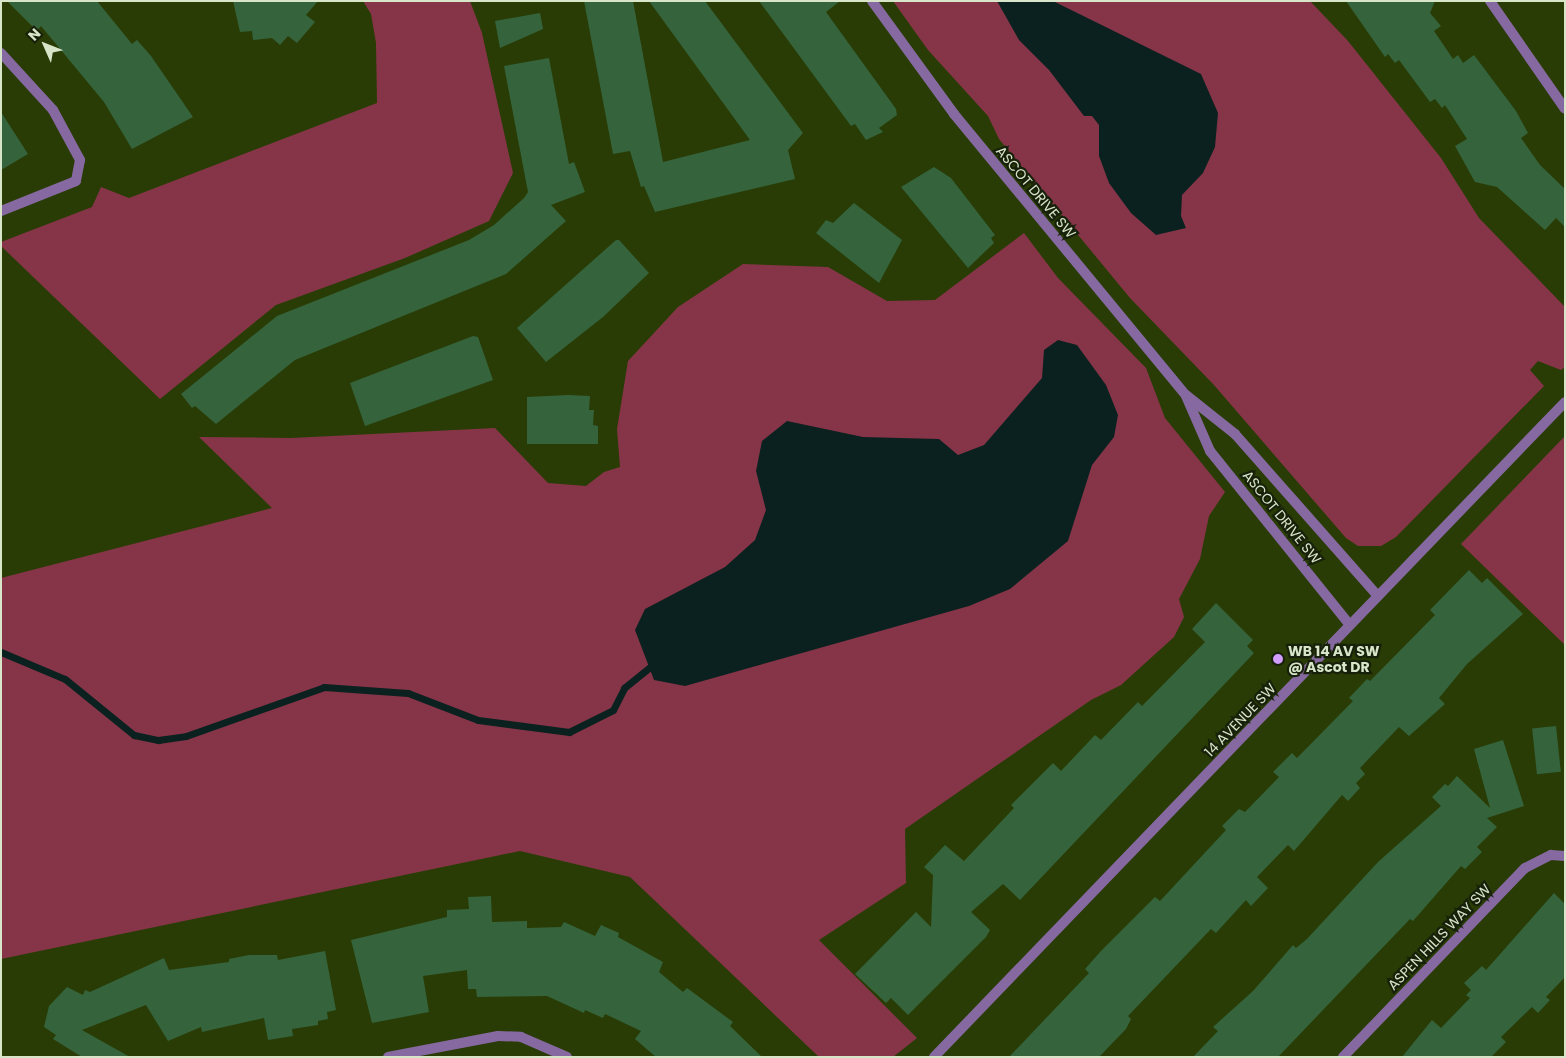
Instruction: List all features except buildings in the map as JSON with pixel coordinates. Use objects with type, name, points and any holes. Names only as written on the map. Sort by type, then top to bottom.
[{"type":"street","name":"ASCOT DRIVE SW","points":[[872,1],[954,114],[1186,395],[1235,434],[1378,596]]},
{"type":"street","points":[[1490,1],[1565,109]]},
{"type":"street","points":[[1,53],[53,110],[80,160],[76,182],[1,211]]},
{"type":"street","name":"ASCOT DRIVE SW","points":[[1186,395],[1210,451],[1350,626]]},
{"type":"street","name":"14 AVENUE SW","points":[[934,1057],[1565,402]]},
{"type":"street","name":"ASPEN HILLS WAY SW","points":[[1343,1057],[1526,868],[1550,855],[1565,856]]},
{"type":"street","points":[[388,1057],[498,1036],[522,1037],[567,1057]]},
{"type":"shaded area","points":[[363,1],[470,1],[482,33],[513,173],[489,221],[405,258],[276,305],[160,399],[1,246],[1,242],[92,207],[101,187],[129,198],[377,103],[376,43],[371,14]]},
{"type":"shaded area","points":[[893,1],[1310,1],[1348,41],[1441,158],[1479,218],[1565,307],[1565,367],[1561,370],[1538,361],[1530,370],[1544,386],[1396,537],[1381,546],[1358,546],[1346,538],[1214,385],[1130,298],[999,139],[988,116],[928,50]]},
{"type":"shaded area","points":[[1024,233],[1058,278],[1146,368],[1165,418],[1225,492],[1209,516],[1200,559],[1179,599],[1184,617],[1174,637],[1121,685],[1091,700],[905,829],[906,883],[819,940],[917,1038],[893,1057],[819,1057],[630,877],[520,851],[1,959],[1,578],[272,508],[199,437],[291,438],[495,428],[548,483],[586,486],[604,472],[620,467],[617,429],[628,361],[678,307],[743,264],[828,267],[887,301],[935,300]]},
{"type":"shaded area","points":[[1565,436],[1565,645],[1461,544]]},
{"type":"water","points":[[997,1],[1053,1],[1201,74],[1218,113],[1215,147],[1203,173],[1182,195],[1181,216],[1186,228],[1156,235],[1131,213],[1109,183],[1099,156],[1099,125],[1092,116],[1084,116],[1049,70],[1019,40]]},
{"type":"water","points":[[1058,340],[1077,345],[1106,385],[1118,415],[1114,437],[1092,465],[1068,541],[1010,589],[969,606],[685,686],[654,680],[635,630],[645,609],[725,567],[755,540],[766,510],[756,471],[762,441],[787,421],[863,437],[939,439],[958,455],[984,445],[1042,378],[1044,350]]},
{"type":"waterway","points":[[1,652],[65,679],[134,735],[158,740],[186,736],[324,687],[408,693],[478,720],[569,732],[613,710],[624,688],[651,666]]},
{"type":"place","name":"WB 14 AV SW @ Ascot DR","points":[[1278,659]]}]
